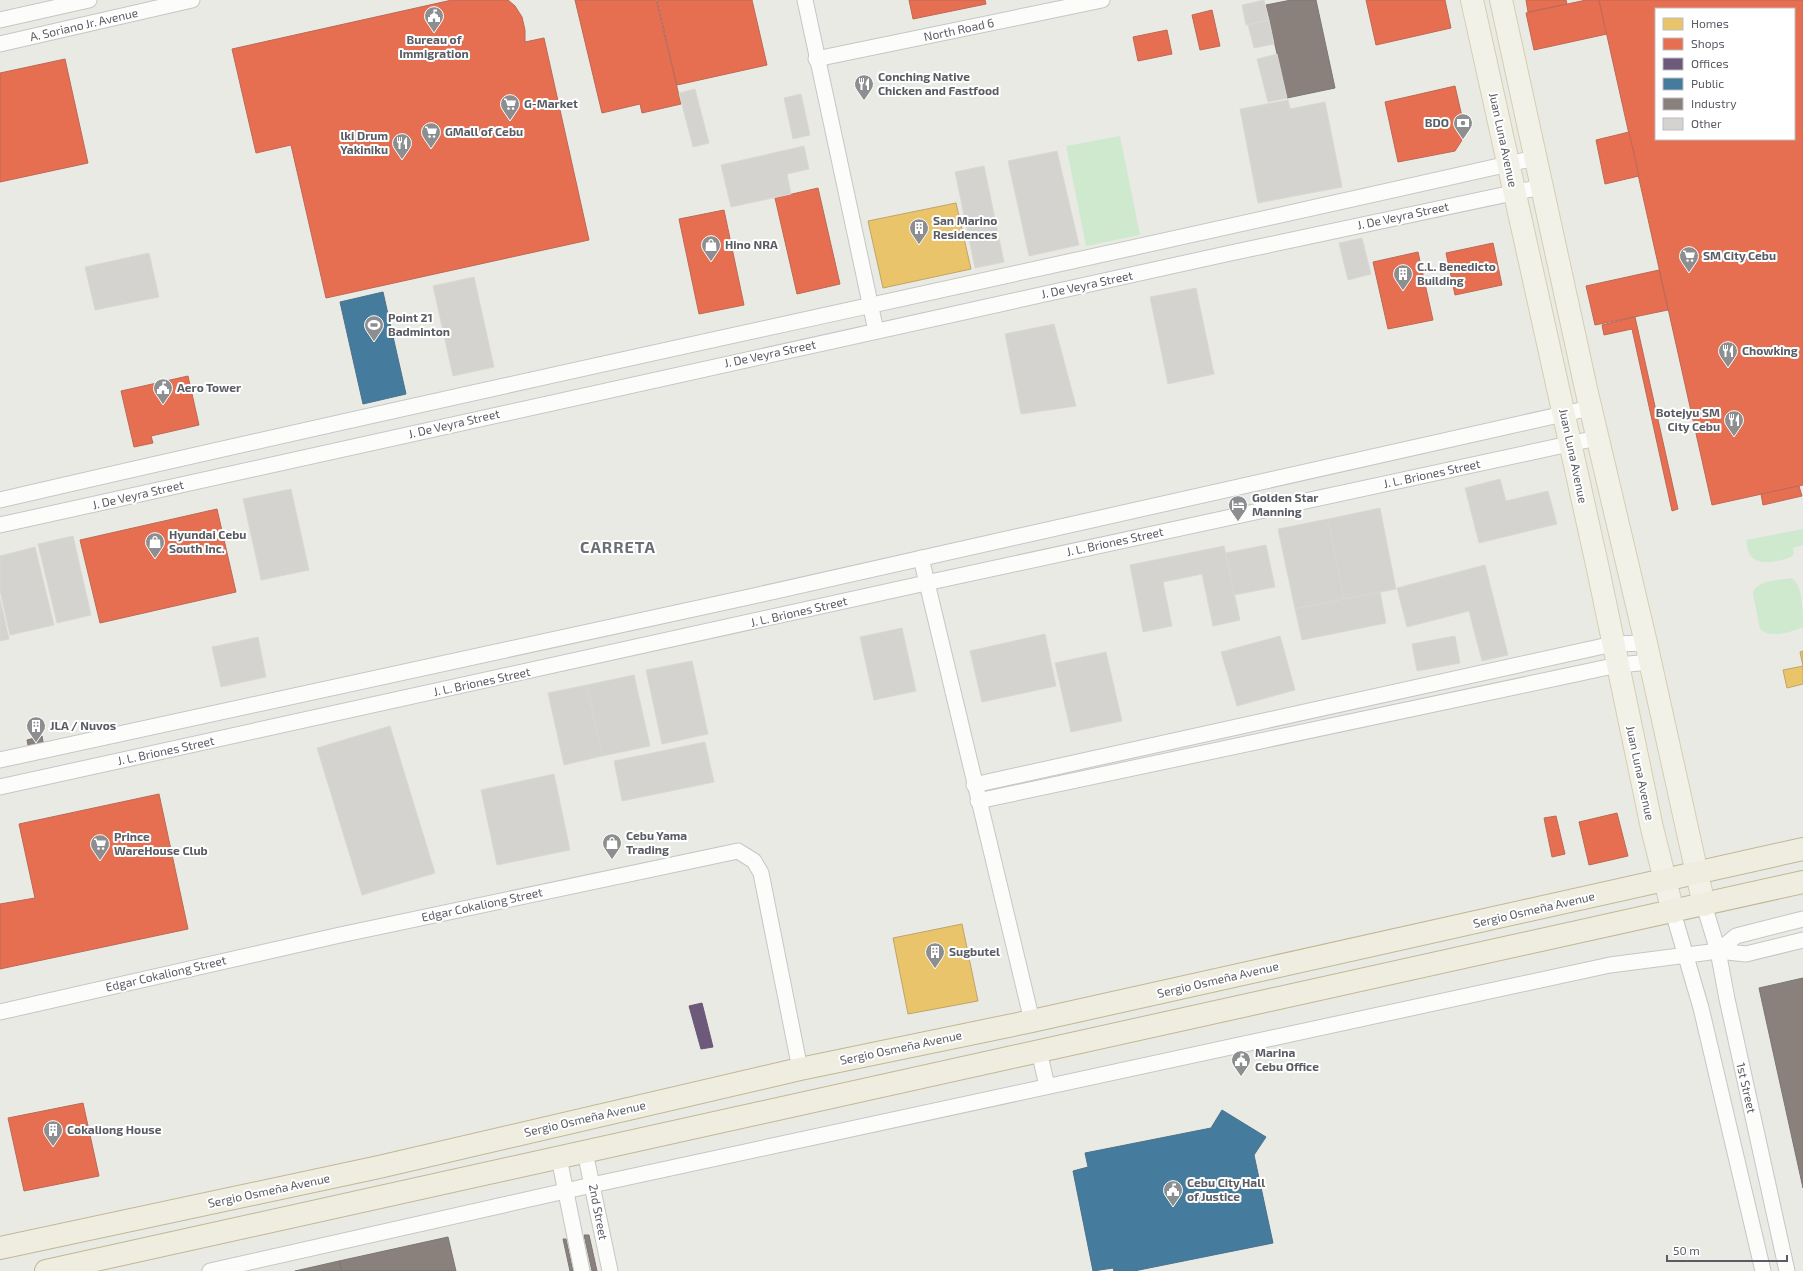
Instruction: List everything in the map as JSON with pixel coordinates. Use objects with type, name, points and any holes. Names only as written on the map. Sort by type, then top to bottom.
[{"type":"highway","name":"Sergio Osmeña Avenue","points":[[0,1248],[380,1167],[800,1069],[1032,1021],[1803,849]]},
{"type":"highway","points":[[46,1271],[1674,912],[1803,882]]},
{"type":"main road","name":"Juan Luna Avenue","points":[[1472,0],[1564,414],[1665,881],[1674,912]]},
{"type":"main road","points":[[1501,0],[1590,408],[1648,652],[1704,905]]},
{"type":"street","name":"A. Soriano Jr. Avenue","points":[[0,20],[89,0]]},
{"type":"street","name":"A. Soriano Jr. Avenue","points":[[0,44],[192,0]]},
{"type":"street","points":[[805,0],[816,59],[839,153],[876,331]]},
{"type":"street","name":"North Road 6","points":[[816,59],[1102,0]]},
{"type":"street","name":"J. De Veyra Street","points":[[0,500],[522,380],[870,306],[1535,158]]},
{"type":"street","name":"J. De Veyra Street","points":[[0,525],[1226,254],[1541,187]]},
{"type":"street","points":[[1218,229],[1226,254]]},
{"type":"street","points":[[0,760],[921,558],[1590,408]]},
{"type":"street","name":"J. L. Briones Street","points":[[0,787],[926,583],[1597,438]]},
{"type":"street","points":[[921,558],[974,785],[1032,1021]]},
{"type":"street","points":[[595,630],[602,655]]},
{"type":"street","points":[[974,785],[1262,721],[1615,654],[1648,652]]},
{"type":"street","points":[[978,801],[1266,740],[1615,654],[1648,652]]},
{"type":"street","points":[[1262,721],[1266,740]]},
{"type":"street","points":[[25,754],[30,780]]},
{"type":"street","name":"Edgar Cokaliong Street","points":[[0,1012],[348,934],[738,851],[754,860],[761,872],[800,1069]]},
{"type":"street","name":"1st Street","points":[[1704,905],[1718,951],[1727,999],[1787,1271]]},
{"type":"street","points":[[1674,912],[1684,956],[1701,1008],[1763,1271]]},
{"type":"street","points":[[1718,951],[1736,936],[1803,919]]},
{"type":"street","points":[[210,1271],[592,1185],[689,1166],[1047,1086],[1610,965],[1718,951],[1746,954],[1803,940]]},
{"type":"street","points":[[1039,1051],[1047,1086]]},
{"type":"street","name":"2nd Street","points":[[585,1152],[610,1271]]},
{"type":"street","points":[[559,1158],[582,1271]]},
{"type":"green space","points":[[1120,136],[1140,235],[1086,246],[1066,146]]},
{"type":"green space","points":[[1803,529],[1803,545],[1793,548],[1794,554],[1791,557],[1781,560],[1762,562],[1752,558],[1748,551],[1746,540]]},
{"type":"green space","points":[[1792,578],[1796,582],[1800,593],[1803,627],[1781,634],[1769,634],[1764,632],[1760,629],[1753,594],[1755,589],[1763,583]]},
{"type":"building: Homes","name":"San Marino Residences","points":[[956,203],[971,269],[883,288],[868,221]]},
{"type":"building: Homes","points":[[1803,651],[1803,666],[1800,652]]},
{"type":"building: Homes","points":[[1803,666],[1803,684],[1787,688],[1783,670]]},
{"type":"building: Homes","name":"Sugbutel","points":[[962,924],[978,1001],[908,1014],[893,938]]},
{"type":"building: Shops","name":"GMall of Cebu","points":[[452,0],[508,0],[515,6],[522,17],[525,30],[525,42],[544,38],[589,240],[326,298],[291,145],[256,153],[232,49]]},
{"type":"building: Shops","points":[[575,0],[656,0],[681,104],[642,113],[640,104],[602,113]]},
{"type":"building: Shops","points":[[657,0],[752,0],[767,65],[677,85]]},
{"type":"building: Shops","points":[[909,0],[985,0],[986,4],[913,19]]},
{"type":"building: Shops","points":[[1366,0],[1445,0],[1451,28],[1376,45]]},
{"type":"building: Shops","points":[[1526,0],[1566,0],[1567,4],[1528,12]]},
{"type":"building: Shops","points":[[1586,0],[1599,0],[1607,34],[1534,50],[1526,13]]},
{"type":"building: Shops","name":"SM City Cebu","points":[[1599,0],[1803,0],[1803,485],[1712,505]]},
{"type":"building: Shops","points":[[1212,10],[1220,46],[1200,50],[1192,15]]},
{"type":"building: Shops","points":[[1167,30],[1172,54],[1138,61],[1133,37]]},
{"type":"building: Shops","points":[[65,59],[88,163],[0,182],[0,73]]},
{"type":"building: Shops","points":[[1455,86],[1466,134],[1455,151],[1398,162],[1385,102]]},
{"type":"building: Shops","points":[[1629,132],[1639,176],[1605,184],[1596,140]]},
{"type":"building: Shops","points":[[818,188],[840,284],[797,294],[775,198]]},
{"type":"building: Shops","name":"Hino NRA","points":[[724,210],[744,305],[699,314],[679,219]]},
{"type":"building: Shops","points":[[1493,243],[1502,285],[1455,295],[1446,253]]},
{"type":"building: Shops","name":"C.L. Benedicto Building","points":[[1418,252],[1433,320],[1388,329],[1373,262]]},
{"type":"building: Shops","points":[[1659,270],[1668,310],[1595,325],[1586,286]]},
{"type":"building: Shops","points":[[1635,317],[1678,509],[1672,511],[1632,329],[1604,335],[1602,325]]},
{"type":"building: Shops","name":"Aero Tower","points":[[188,376],[199,425],[151,436],[153,443],[134,447],[121,391]]},
{"type":"building: Shops","points":[[1799,486],[1802,496],[1763,505],[1761,494]]},
{"type":"building: Shops","points":[[217,509],[236,592],[100,623],[80,540]]},
{"type":"building: Shops","name":"Prince WareHouse Club","points":[[159,794],[188,929],[0,969],[0,904],[35,898],[19,824]]},
{"type":"building: Shops","points":[[1617,813],[1628,856],[1589,865],[1579,822]]},
{"type":"building: Shops","points":[[1556,816],[1565,854],[1552,857],[1544,818]]},
{"type":"building: Shops","name":"Cokaliong House","points":[[83,1103],[99,1176],[24,1191],[8,1118]]},
{"type":"building: Offices","points":[[702,1003],[713,1047],[701,1049],[689,1006]]},
{"type":"building: Public","points":[[383,292],[406,394],[363,404],[340,302]]},
{"type":"building: Public","name":"Cebu City Hall of Justice","points":[[1222,1110],[1266,1137],[1254,1155],[1273,1243],[1134,1271],[1114,1271],[1113,1268],[1093,1271],[1073,1171],[1088,1167],[1085,1153],[1211,1128]]},
{"type":"building: Industry","points":[[1291,0],[1316,0],[1335,88],[1287,98],[1266,5]]},
{"type":"building: Industry","name":"JLA / Nuvos","points":[[42,736],[44,747],[29,750],[27,740]]},
{"type":"building: Industry","points":[[1803,978],[1803,1188],[1759,988]]},
{"type":"building: Industry","points":[[584,1235],[589,1235],[597,1271],[592,1271]]},
{"type":"building: Industry","points":[[448,1237],[456,1271],[342,1271],[339,1261]]},
{"type":"building: Industry","points":[[563,1239],[566,1239],[573,1271],[570,1271]]},
{"type":"building: Industry","points":[[339,1261],[342,1271],[295,1271]]},
{"type":"building: Other","points":[[1264,0],[1269,20],[1246,25],[1242,5]]},
{"type":"building: Other","points":[[1269,20],[1274,44],[1254,48],[1248,25]]},
{"type":"building: Other","points":[[1277,54],[1287,98],[1268,102],[1257,59]]},
{"type":"building: Other","points":[[695,89],[709,143],[693,147],[679,93]]},
{"type":"building: Other","points":[[801,94],[810,135],[793,139],[784,98]]},
{"type":"building: Other","points":[[1288,100],[1290,109],[1325,102],[1342,187],[1258,203],[1240,109]]},
{"type":"building: Other","points":[[804,146],[809,169],[787,174],[791,194],[731,207],[721,165]]},
{"type":"building: Other","points":[[1057,151],[1079,245],[1029,256],[1008,161]]},
{"type":"building: Other","points":[[984,166],[1004,262],[975,268],[955,172]]},
{"type":"building: Other","points":[[1362,238],[1371,274],[1348,280],[1339,243]]},
{"type":"building: Other","points":[[149,253],[159,297],[95,310],[85,267]]},
{"type":"building: Other","points":[[474,277],[494,367],[453,376],[433,286]]},
{"type":"building: Other","points":[[1196,288],[1214,374],[1168,384],[1150,297]]},
{"type":"building: Other","points":[[1054,324],[1076,406],[1021,414],[1005,334]]},
{"type":"building: Other","points":[[1500,479],[1506,501],[1548,491],[1557,524],[1479,543],[1465,488]]},
{"type":"building: Other","points":[[291,489],[309,570],[261,580],[243,499]]},
{"type":"building: Other","points":[[1380,508],[1396,589],[1344,599],[1328,519]]},
{"type":"building: Other","points":[[1328,519],[1344,599],[1295,609],[1278,529]]},
{"type":"building: Other","points":[[73,536],[91,615],[57,623],[38,544]]},
{"type":"building: Other","points":[[1266,545],[1275,587],[1234,595],[1226,553]]},
{"type":"building: Other","points":[[1224,546],[1240,620],[1213,626],[1202,574],[1163,582],[1172,626],[1143,632],[1130,565]]},
{"type":"building: Other","points":[[35,547],[54,625],[10,635],[0,591],[0,556]]},
{"type":"building: Other","points":[[1485,565],[1508,655],[1482,661],[1469,611],[1407,627],[1397,588]]},
{"type":"building: Other","points":[[1380,592],[1386,623],[1302,640],[1295,609]]},
{"type":"building: Other","points":[[0,599],[9,639],[0,641]]},
{"type":"building: Other","points":[[902,628],[916,691],[874,700],[860,637]]},
{"type":"building: Other","points":[[1045,634],[1056,686],[982,702],[970,651]]},
{"type":"building: Other","points":[[1280,636],[1295,690],[1237,706],[1221,652]]},
{"type":"building: Other","points":[[1455,636],[1460,663],[1417,671],[1412,644]]},
{"type":"building: Other","points":[[258,637],[266,677],[221,687],[212,647]]},
{"type":"building: Other","points":[[1106,652],[1122,721],[1071,732],[1055,663]]},
{"type":"building: Other","points":[[692,661],[708,734],[662,744],[646,670]]},
{"type":"building: Other","points":[[634,675],[650,746],[602,756],[587,685]]},
{"type":"building: Other","points":[[587,685],[602,756],[564,765],[548,693]]},
{"type":"building: Other","points":[[390,726],[435,873],[362,895],[317,748]]},
{"type":"building: Other","points":[[705,742],[714,782],[622,801],[614,761]]},
{"type":"building: Other","points":[[554,774],[570,850],[497,865],[481,790]]},
{"type":"place","name":"Bureau of Immigration","points":[[434,33]]},
{"type":"place","name":"Conching Native Chicken and Fastfood","points":[[864,101]]},
{"type":"place","name":"G-Market","points":[[510,121]]},
{"type":"place","name":"BDO","points":[[1463,140]]},
{"type":"place","name":"GMall of Cebu","points":[[431,149]]},
{"type":"place","name":"lki Drum Yakiniku","points":[[402,160]]},
{"type":"place","name":"San Marino Residences","points":[[919,245]]},
{"type":"place","name":"Hino NRA","points":[[711,262]]},
{"type":"place","name":"SM City Cebu","points":[[1689,273]]},
{"type":"place","name":"C.L. Benedicto Building","points":[[1403,291]]},
{"type":"place","name":"Point 21 Badminton","points":[[374,342]]},
{"type":"place","name":"Chowking","points":[[1728,368]]},
{"type":"place","name":"Aero Tower","points":[[163,405]]},
{"type":"place","name":"Botejyu SM City Cebu","points":[[1734,437]]},
{"type":"place","name":"Golden Star Manning","points":[[1238,522]]},
{"type":"place","name":"Hyundai Cebu South Inc.","points":[[155,559]]},
{"type":"place","name":"JLA / Nuvos","points":[[36,743]]},
{"type":"place","name":"Cebu Yama Trading","points":[[612,860]]},
{"type":"place","name":"Prince WareHouse Club","points":[[100,861]]},
{"type":"place","name":"Sugbutel","points":[[935,969]]},
{"type":"place","name":"Marina Cebu Office","points":[[1241,1077]]},
{"type":"place","name":"Cokaliong House","points":[[53,1147]]},
{"type":"place","name":"Cebu City Hall of Justice","points":[[1173,1207]]},
{"type":"district","name":"CARRETA","points":[[618,547]]}]
